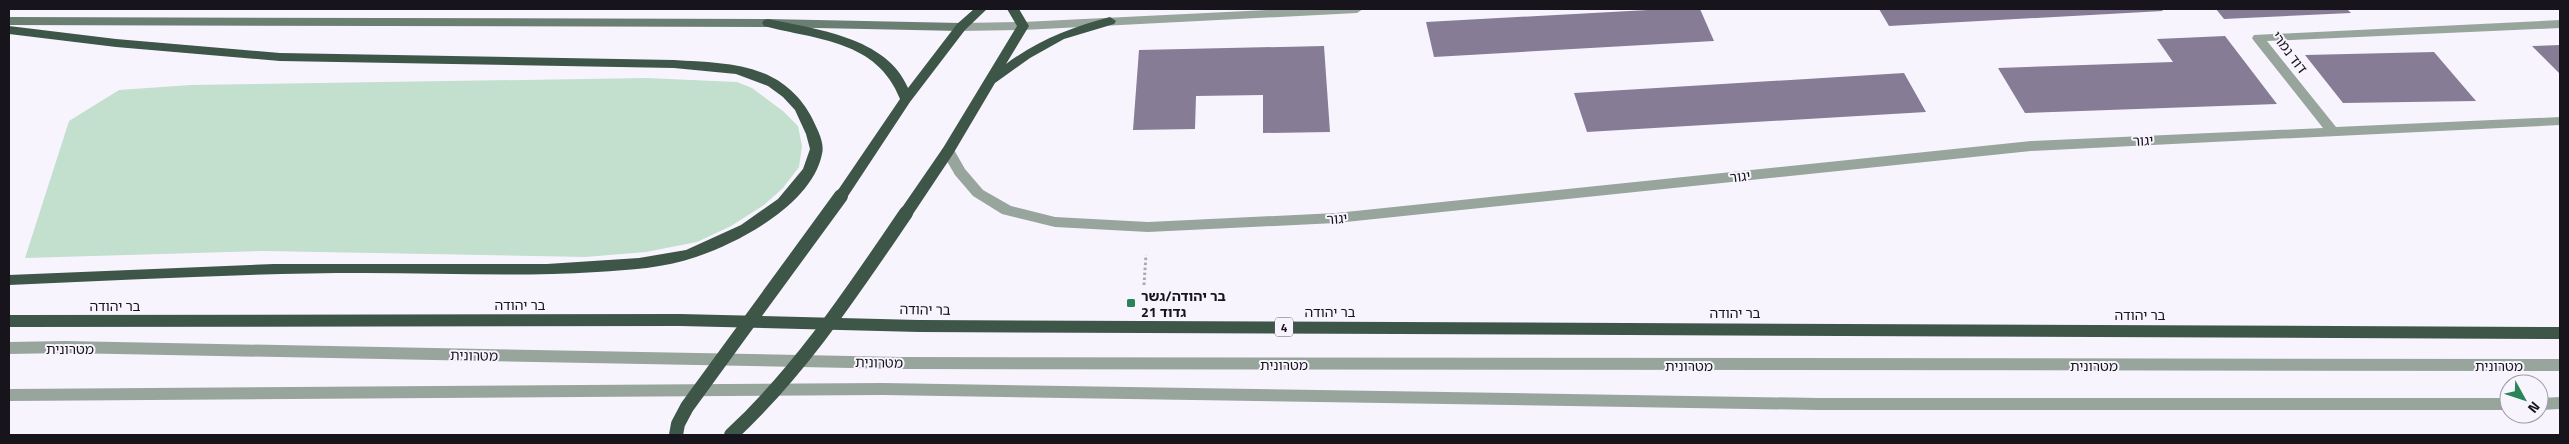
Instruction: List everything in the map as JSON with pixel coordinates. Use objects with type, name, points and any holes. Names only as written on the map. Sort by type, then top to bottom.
[{"type":"highway","points":[[676,435],[678,424],[687,407],[841,196],[906,99],[961,27],[981,9]]},
{"type":"highway","points":[[731,435],[759,411],[833,320],[948,151],[1023,26],[1012,9]]},
{"type":"highway","points":[[988,84],[1026,55],[1060,36],[1110,21]]},
{"type":"highway","points":[[768,23],[824,36],[869,53],[899,78],[906,99]]},
{"type":"highway","points":[[9,30],[116,43],[280,57],[664,64],[731,68],[759,76],[787,93],[804,112],[814,137],[816,151],[808,171],[794,190],[742,232],[687,255],[637,264],[570,269],[362,268],[220,271],[9,280]]},
{"type":"highway","name":"בר יהודה","points":[[9,321],[680,320],[929,326],[2560,333]]},
{"type":"main road","points":[[9,21],[768,23],[961,27]]},
{"type":"street","points":[[961,27],[1023,26],[1357,9]]},
{"type":"street","name":"דוד נמרי","points":[[2333,132],[2258,38],[2560,24]]},
{"type":"street","name":"יגור","points":[[948,151],[960,172],[978,193],[1007,210],[1054,222],[1148,227],[1336,218],[2032,146],[2560,121]]},
{"type":"street","name":"מטרונית","points":[[9,348],[65,347],[902,363],[2560,365]]},
{"type":"street","name":"מטרונית","points":[[9,395],[883,389],[1819,404],[2499,404]]},
{"type":"green space","points":[[647,78],[737,82],[752,88],[783,111],[798,126],[802,146],[799,167],[783,188],[764,205],[731,226],[697,242],[646,252],[585,257],[264,251],[25,258],[69,121],[119,90],[190,85]]},
{"type":"building","points":[[1666,9],[1700,9],[1714,41],[1434,57],[1426,22]]},
{"type":"building","points":[[1879,9],[2161,9],[2163,11],[1889,26]]},
{"type":"building","points":[[2216,9],[2347,9],[2351,13],[2224,19]]},
{"type":"building","points":[[2225,36],[2277,104],[2025,113],[1998,68],[2173,62],[2157,39]]},
{"type":"building","points":[[2560,45],[2560,74],[2532,46]]},
{"type":"building","points":[[1324,46],[1330,132],[1263,133],[1263,95],[1196,96],[1195,129],[1133,130],[1139,50]]},
{"type":"building","points":[[2434,52],[2476,101],[2343,103],[2305,55]]},
{"type":"building","points":[[1904,73],[1926,112],[1587,132],[1574,93]]},
{"type":"place","name":"בר יהודה/גשר גדוד 21","points":[[1131,303]]}]
